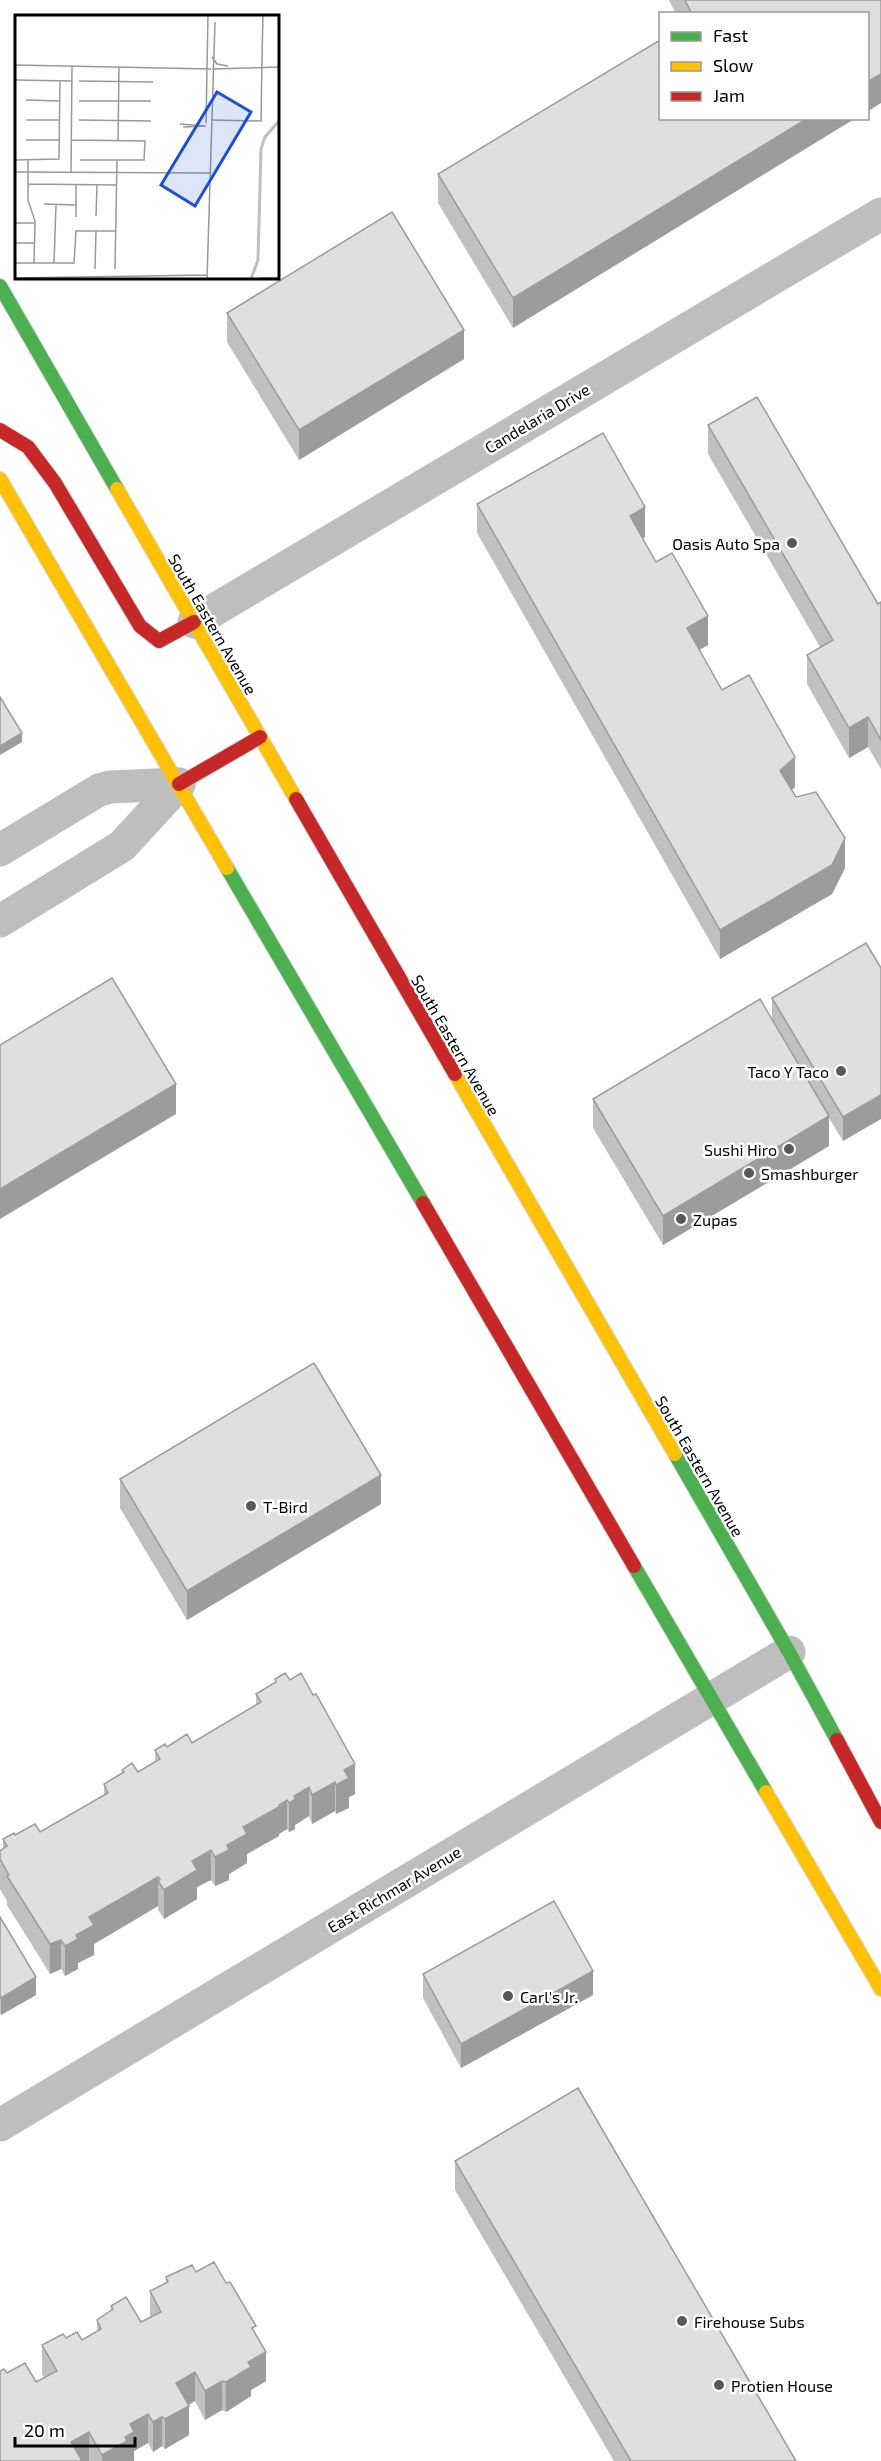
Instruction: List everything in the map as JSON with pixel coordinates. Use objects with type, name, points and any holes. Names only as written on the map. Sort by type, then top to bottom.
[{"type":"main road","name":"South Eastern Avenue","points":[[0,286],[789,1652],[881,1822]]},
{"type":"main road","points":[[0,430],[28,447],[55,483],[140,626],[159,641],[194,622]]},
{"type":"main road","points":[[0,479],[881,1989]]},
{"type":"main road","points":[[179,784],[260,737]]},
{"type":"street","name":"Candelaria Drive","points":[[194,622],[881,214]]},
{"type":"street","points":[[0,850],[99,790],[110,787],[179,784]]},
{"type":"street","points":[[0,921],[122,846],[179,784]]},
{"type":"street","name":"East Richmar Avenue","points":[[0,2126],[789,1652]]},
{"type":"building","points":[[685,0],[881,0],[881,74],[869,81],[869,12],[691,12]]},
{"type":"building","points":[[659,41],[659,120],[805,120],[513,298],[438,174]]},
{"type":"building","points":[[392,212],[464,330],[299,430],[227,313]]},
{"type":"building","name":"Oasis Auto Spa","points":[[757,397],[878,604],[881,602],[881,740],[868,717],[849,728],[807,655],[833,640],[708,425]]},
{"type":"building","points":[[603,433],[645,507],[630,516],[656,562],[672,553],[708,616],[687,628],[722,690],[749,675],[795,757],[780,771],[796,797],[816,792],[845,838],[832,865],[720,930],[477,504]]},
{"type":"building","points":[[0,697],[22,733],[0,746]]},
{"type":"building","name":"Taco Y Taco","points":[[866,943],[881,968],[881,1095],[843,1117],[772,998]]},
{"type":"building","points":[[112,978],[176,1084],[0,1189],[0,1045]]},
{"type":"building","points":[[760,999],[829,1116],[663,1216],[593,1099]]},
{"type":"building","name":"T-Bird","points":[[314,1363],[381,1475],[187,1591],[120,1479]]},
{"type":"building","points":[[285,1673],[290,1680],[301,1673],[313,1695],[316,1694],[355,1764],[344,1770],[349,1778],[336,1785],[335,1782],[312,1795],[309,1787],[294,1796],[295,1799],[289,1803],[287,1800],[243,1827],[247,1834],[227,1845],[229,1850],[215,1857],[211,1850],[192,1861],[197,1870],[164,1890],[158,1877],[89,1917],[94,1925],[76,1935],[78,1939],[65,1946],[61,1940],[50,1944],[7,1876],[9,1875],[0,1859],[0,1851],[7,1846],[3,1839],[35,1824],[40,1832],[108,1793],[104,1784],[124,1772],[122,1770],[132,1763],[138,1772],[160,1759],[155,1750],[165,1744],[167,1747],[187,1734],[192,1743],[261,1702],[256,1694],[276,1682],[275,1679]]},
{"type":"building","name":"Carl's Jr.","points":[[554,1901],[593,1971],[461,2044],[423,1974]]},
{"type":"building","points":[[0,1917],[36,1977],[1,1998],[0,1996]]},
{"type":"building","points":[[578,2088],[796,2461],[631,2461],[455,2161]]},
{"type":"building","points":[[214,2262],[226,2283],[230,2282],[256,2326],[252,2328],[266,2352],[248,2362],[251,2367],[205,2391],[195,2372],[176,2383],[189,2406],[165,2419],[162,2417],[153,2422],[148,2414],[130,2424],[134,2432],[125,2437],[127,2441],[102,2455],[89,2432],[71,2442],[82,2461],[0,2461],[0,2371],[4,2369],[7,2373],[25,2363],[36,2382],[57,2371],[42,2345],[63,2334],[66,2338],[77,2332],[82,2340],[101,2329],[97,2320],[113,2309],[111,2306],[126,2297],[141,2322],[161,2312],[150,2291],[168,2282],[166,2277],[192,2265],[196,2272]]},
{"type":"traffic: fast","points":[[0,286],[117,489]]},
{"type":"traffic: fast","points":[[227,868],[423,1203]]},
{"type":"traffic: fast","points":[[675,1454],[837,1740]]},
{"type":"traffic: fast","points":[[634,1566],[766,1792]]},
{"type":"traffic: slow","points":[[0,479],[227,868]]},
{"type":"traffic: slow","points":[[117,489],[296,799]]},
{"type":"traffic: slow","points":[[455,1074],[675,1454]]},
{"type":"traffic: slow","points":[[766,1792],[881,1989]]},
{"type":"traffic: jam","points":[[0,430],[28,447],[55,483],[140,626],[159,641],[194,622]]},
{"type":"traffic: jam","points":[[179,784],[260,737]]},
{"type":"traffic: jam","points":[[296,799],[455,1074]]},
{"type":"traffic: jam","points":[[423,1203],[634,1566]]},
{"type":"traffic: jam","points":[[837,1740],[881,1822]]},
{"type":"place","name":"Oasis Auto Spa","points":[[792,543]]},
{"type":"place","name":"Taco Y Taco","points":[[841,1071]]},
{"type":"place","name":"Sushi Hiro","points":[[789,1149]]},
{"type":"place","name":"Smashburger","points":[[749,1173]]},
{"type":"place","name":"Zupas","points":[[681,1219]]},
{"type":"place","name":"T-Bird","points":[[251,1506]]},
{"type":"place","name":"Carl's Jr.","points":[[508,1996]]},
{"type":"place","name":"Firehouse Subs","points":[[682,2321]]},
{"type":"place","name":"Protien House","points":[[719,2385]]}]
